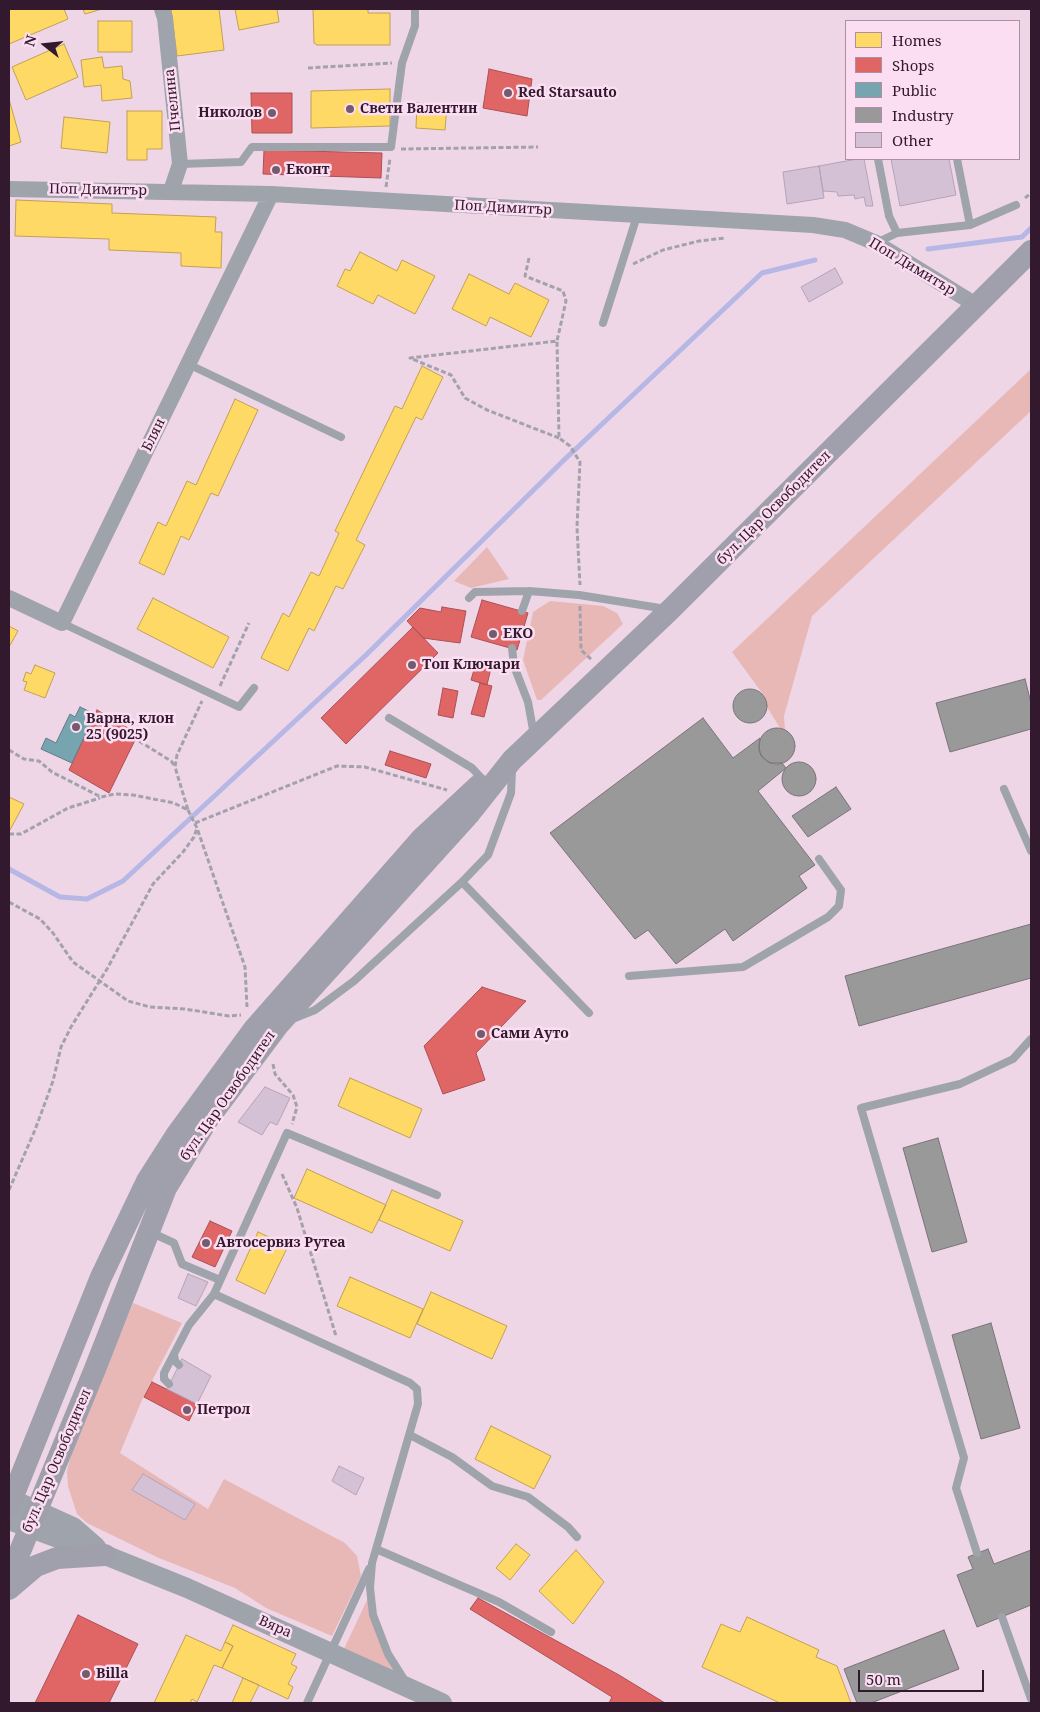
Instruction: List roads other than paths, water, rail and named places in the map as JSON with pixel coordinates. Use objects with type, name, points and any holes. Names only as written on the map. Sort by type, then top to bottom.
[{"type":"main road","name":"бул. Цар Освободител","points":[[9,1506],[101,1277],[147,1181],[182,1126],[254,1029],[422,838],[466,796],[512,760],[670,610],[1031,252]]},
{"type":"main road","name":"бул. Цар Освободител","points":[[9,1578],[166,1188],[186,1152],[233,1084],[273,1033],[451,836],[512,760]]},
{"type":"main road","points":[[9,1459],[27,1438],[56,1386]]},
{"type":"main road","points":[[9,1589],[36,1566],[57,1558],[105,1555]]},
{"type":"street","name":"Пчелина","points":[[162,9],[165,18],[180,164],[171,191]]},
{"type":"street","name":"Поп Димитър","points":[[9,189],[271,194],[812,225],[845,230],[876,243],[976,305]]},
{"type":"street","name":"Блян","points":[[62,623],[271,194]]},
{"type":"street","points":[[9,598],[62,623]]},
{"type":"street","name":"Вяра","points":[[9,1506],[105,1555],[332,1651],[442,1703]]},
{"type":"lane","points":[[180,164],[241,162],[252,147],[391,147],[402,63],[415,26],[415,9]]},
{"type":"lane","points":[[878,160],[889,216],[897,233]]},
{"type":"lane","points":[[957,160],[970,225]]},
{"type":"lane","points":[[876,243],[897,233],[970,225],[1016,205]]},
{"type":"lane","points":[[603,323],[622,270],[637,216]]},
{"type":"lane","points":[[188,364],[341,437]]},
{"type":"lane","points":[[522,611],[529,591]]},
{"type":"lane","points":[[469,598],[475,592],[529,591],[579,595],[670,610]]},
{"type":"lane","points":[[62,623],[239,707],[254,688]]},
{"type":"lane","points":[[512,648],[514,666],[528,702],[535,738]]},
{"type":"lane","points":[[389,718],[472,768],[484,781]]},
{"type":"lane","points":[[273,1033],[315,1010],[354,981],[462,882],[488,854],[512,793],[512,760]]},
{"type":"lane","points":[[1004,789],[1031,851]]},
{"type":"lane","points":[[629,976],[743,967],[828,917],[839,906],[841,890],[820,859]]},
{"type":"lane","points":[[462,882],[589,1013]]},
{"type":"lane","points":[[978,1553],[956,1488],[964,1458],[861,1108],[960,1084],[1013,1059],[1031,1040]]},
{"type":"lane","points":[[169,1384],[164,1379],[164,1373],[189,1325],[214,1294],[287,1133],[437,1195]]},
{"type":"lane","points":[[148,1232],[174,1243],[182,1264],[220,1280]]},
{"type":"lane","points":[[214,1294],[410,1383],[417,1389],[420,1399],[372,1564],[307,1703]]},
{"type":"lane","points":[[174,1354],[175,1362],[179,1365]]},
{"type":"lane","points":[[410,1435],[452,1457],[492,1486],[528,1497],[568,1527],[577,1537]]},
{"type":"lane","points":[[376,1549],[499,1602],[551,1632]]},
{"type":"lane","points":[[372,1564],[370,1588],[373,1616],[388,1654],[408,1688]]},
{"type":"lane","points":[[1002,1617],[1029,1685],[1031,1698]]},
{"type":"waterway","points":[[928,249],[1022,237],[1031,228]]},
{"type":"waterway","points":[[9,869],[60,897],[87,899],[123,881],[366,655],[563,461],[762,273],[815,260]]},
{"type":"place","name":"Red Starsauto","points":[[508,93]]},
{"type":"place","name":"Свети Валентин","points":[[350,109]]},
{"type":"place","name":"Николов","points":[[272,113]]},
{"type":"place","name":"Еконт","points":[[276,170]]},
{"type":"place","name":"EKO","points":[[493,634]]},
{"type":"place","name":"Топ Ключари","points":[[412,665]]},
{"type":"place","name":"Варна, клон 25 (9025)","points":[[76,727]]},
{"type":"place","name":"Сами Ауто","points":[[481,1034]]},
{"type":"place","name":"Автосервиз Рутеа","points":[[206,1243]]},
{"type":"place","name":"Петрол","points":[[187,1410]]},
{"type":"place","name":"Billa","points":[[86,1674]]}]
